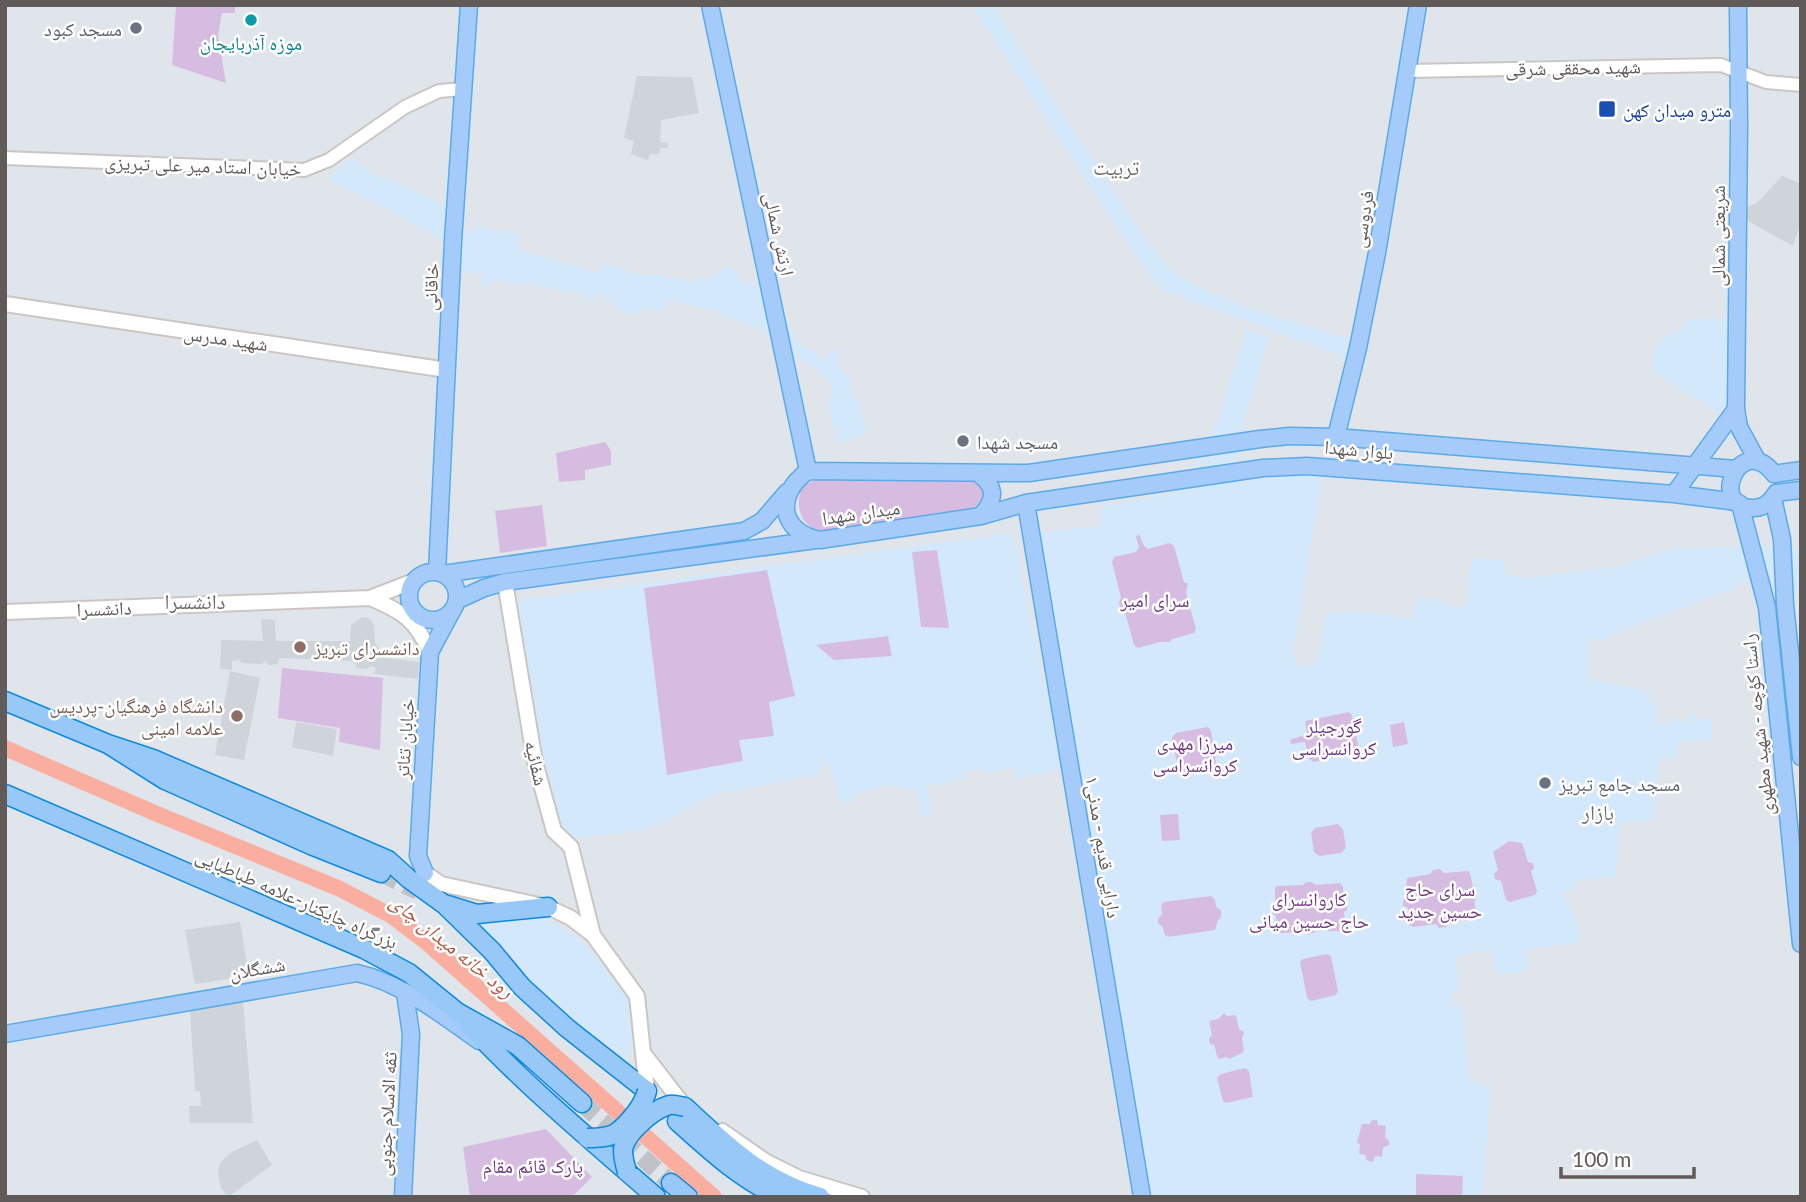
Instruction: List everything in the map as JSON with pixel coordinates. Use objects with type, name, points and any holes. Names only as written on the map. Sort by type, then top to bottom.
[{"type":"highway","points":[[5,701],[108,744],[153,759],[388,860],[445,905],[492,951],[522,987],[567,1028],[647,1091],[644,1103],[615,1133],[587,1139]]},
{"type":"highway","points":[[108,744],[165,780],[381,873]]},
{"type":"highway","name":"بزرگراه چایکنار-علامه طباطبایی","points":[[5,794],[364,949],[409,973],[457,1012],[518,1046],[582,1103]]},
{"type":"highway","points":[[445,905],[477,914],[548,907]]},
{"type":"highway","points":[[457,1012],[587,1139],[656,1197]]},
{"type":"highway","points":[[628,1172],[623,1152],[625,1142],[654,1112],[672,1104],[722,1162],[746,1179],[780,1197]]},
{"type":"highway","points":[[681,1114],[756,1169],[778,1181],[820,1197]]},
{"type":"highway","points":[[671,1183],[688,1197]]},
{"type":"main road","name":"خاقانی","points":[[440,573],[438,548],[447,370],[469,5]]},
{"type":"main road","name":"ارتش شمالی","points":[[710,5],[808,471]]},
{"type":"main road","name":"فردوسی","points":[[1336,437],[1358,348],[1377,253],[1418,5]]},
{"type":"main road","name":"شریعتی شمالی","points":[[1738,5],[1737,409],[1739,427],[1758,462]]},
{"type":"main road","name":"شهید مدرس","points":[[5,304],[447,370]]},
{"type":"main road","points":[[1674,494],[1692,466],[1737,409]]},
{"type":"main road","name":"بلوار شهدا","points":[[979,474],[1029,473],[1269,438],[1336,437],[1736,469]]},
{"type":"main road","points":[[1736,469],[1750,461],[1764,464],[1774,474],[1801,470]]},
{"type":"main road","name":"بلوار شهدا","points":[[982,516],[1026,503],[1263,468],[1307,466],[1674,494],[1758,508],[1774,495],[1801,490]]},
{"type":"main road","name":"راستا کؤچه - شهید مطهری","points":[[1736,469],[1732,475],[1730,489],[1739,503],[1767,607],[1797,875],[1801,944]]},
{"type":"main road","name":"میدان شهدا","points":[[808,471],[979,474]]},
{"type":"main road","points":[[370,598],[414,581],[424,573],[480,568],[744,531],[761,522],[797,479],[808,471]]},
{"type":"main road","points":[[979,474],[988,481],[992,489],[992,498],[982,516]]},
{"type":"main road","name":"میدان شهدا","points":[[789,491],[785,504],[787,518],[795,529],[806,537],[820,540],[982,516]]},
{"type":"main road","name":"راستا کؤچه - شهید مطهری","points":[[1774,495],[1782,539],[1784,588],[1801,757]]},
{"type":"main road","name":"دارایی قدیم - مدنی۱","points":[[1026,503],[1142,1197]]},
{"type":"main road","points":[[761,522],[766,524],[772,533],[764,547]]},
{"type":"main road","points":[[414,581],[409,598],[418,615],[436,620],[484,588],[505,582],[820,540]]},
{"type":"main road","points":[[438,548],[462,563],[480,568]]},
{"type":"main road","points":[[440,573],[453,582],[455,606]]},
{"type":"main road","name":"شفائیه","points":[[505,582],[535,762],[554,831],[571,847],[593,935]]},
{"type":"main road","points":[[1762,588],[1772,583],[1781,584],[1784,588]]},
{"type":"main road","points":[[370,598],[403,613],[416,625],[430,652]]},
{"type":"main road","name":"دانشسرا","points":[[5,612],[370,598]]},
{"type":"main road","name":"خیابان تئاتر","points":[[425,873],[418,856],[430,652],[455,606]]},
{"type":"main road","points":[[425,873],[441,884],[548,907],[572,918],[593,935],[637,996],[647,1091]]},
{"type":"main road","name":"ششگلان","points":[[5,1034],[357,973],[373,976],[435,1010],[496,1053]]},
{"type":"main road","name":"ثقه الاسلام جنوبی","points":[[403,1197],[411,1034],[405,993]]},
{"type":"main road","points":[[644,1054],[681,1114],[799,1178],[862,1197]]},
{"type":"street","name":"شهید محققی شرقی","points":[[1407,71],[1721,65],[1766,82],[1801,85]]},
{"type":"street","name":"خیابان استاد میر علی تبریزی","points":[[5,158],[304,170],[329,160],[405,107],[439,91],[463,89]]},
{"type":"shaded area","points":[[972,5],[992,5],[1138,228],[1166,265],[1180,277],[1216,295],[1261,312],[1349,338],[1347,358],[1167,292],[1152,278]]},
{"type":"shaded area","points":[[637,76],[692,77],[699,113],[661,120],[660,142],[668,143],[668,148],[660,148],[659,154],[650,154],[648,160],[631,154],[634,141],[624,138]]},
{"type":"shaded area","points":[[350,159],[365,165],[364,169],[384,179],[386,177],[439,202],[466,232],[471,233],[472,228],[477,226],[519,235],[518,249],[598,273],[601,263],[626,267],[626,272],[651,276],[652,273],[697,283],[700,276],[709,280],[713,272],[720,275],[724,265],[738,272],[737,279],[749,283],[752,281],[804,348],[809,348],[824,360],[833,347],[840,353],[835,362],[853,383],[850,385],[855,400],[862,401],[859,405],[860,414],[864,414],[862,425],[866,426],[865,437],[859,435],[851,440],[836,442],[834,434],[842,432],[838,428],[831,430],[832,411],[827,411],[830,403],[828,399],[834,395],[827,378],[820,375],[816,367],[808,365],[762,330],[722,315],[721,312],[669,300],[662,312],[643,309],[640,313],[633,314],[612,308],[615,291],[610,302],[605,300],[607,295],[596,294],[594,301],[582,298],[582,293],[531,283],[524,285],[494,280],[486,289],[481,288],[484,275],[464,271],[442,239],[328,179]]},
{"type":"shaded area","points":[[1782,176],[1801,184],[1801,222],[1793,246],[1746,220],[1745,208],[1757,203]]},
{"type":"shaded area","points":[[1733,318],[1731,402],[1718,413],[1652,371],[1655,348],[1672,331],[1679,334],[1688,320]]},
{"type":"shaded area","points":[[1247,329],[1269,335],[1242,429],[1232,482],[1323,473],[1293,654],[1298,667],[1316,663],[1315,655],[1319,653],[1326,613],[1359,611],[1413,619],[1417,596],[1466,608],[1472,559],[1505,560],[1504,574],[1532,578],[1599,568],[1611,569],[1671,549],[1745,546],[1801,550],[1801,592],[1743,581],[1736,588],[1608,636],[1609,640],[1588,639],[1588,679],[1650,691],[1649,702],[1655,703],[1658,725],[1672,722],[1672,716],[1676,716],[1677,721],[1689,721],[1689,715],[1696,715],[1697,720],[1712,719],[1713,739],[1678,743],[1677,758],[1659,758],[1654,820],[1620,824],[1616,876],[1574,881],[1575,888],[1562,893],[1578,924],[1580,942],[1525,949],[1528,971],[1496,975],[1492,950],[1455,956],[1460,991],[1452,992],[1454,1005],[1462,1005],[1468,1074],[1475,1084],[1491,1085],[1483,1197],[1148,1197],[1073,766],[1014,780],[1012,768],[986,774],[982,768],[964,773],[965,779],[927,786],[933,813],[921,816],[917,788],[903,791],[902,785],[893,787],[893,783],[852,796],[853,801],[841,805],[829,763],[824,763],[820,774],[713,795],[653,828],[571,839],[557,825],[511,601],[1013,533],[1044,686],[1061,684],[1038,532],[1100,526],[1103,506],[1181,492],[1216,425]]},
{"type":"shaded area","name":"دانشسرای تبریز","points":[[362,617],[369,618],[374,625],[375,643],[387,658],[419,662],[418,679],[374,674],[376,668],[356,668],[355,661],[279,658],[278,664],[268,665],[266,661],[261,664],[242,663],[239,660],[232,661],[232,670],[220,669],[221,640],[263,641],[261,619],[275,620],[276,641],[350,641],[351,625]]},
{"type":"shaded area","name":"دانشگاه فرهنگیان-پردیس علامه امینی","points":[[230,671],[260,678],[244,760],[215,755]]},
{"type":"shaded area","points":[[296,722],[337,729],[333,756],[292,747]]},
{"type":"shaded area","points":[[511,917],[537,918],[556,923],[576,936],[627,996],[634,1041],[623,1065],[544,998],[471,925]]},
{"type":"shaded area","points":[[240,922],[249,976],[195,984],[185,930]]},
{"type":"shaded area","points":[[243,1001],[253,1123],[190,1123],[189,1106],[201,1106],[200,1091],[195,1091],[190,1009]]},
{"type":"shaded area","points":[[257,1140],[272,1165],[228,1197],[221,1188],[218,1173],[220,1163],[230,1153]]},
{"type":"green space","points":[[176,5],[235,5],[235,13],[222,13],[218,35],[226,83],[172,65]]},
{"type":"green space","points":[[605,442],[611,451],[611,465],[585,470],[585,480],[559,482],[556,453]]},
{"type":"green space","points":[[829,478],[979,482],[987,491],[980,510],[818,531],[806,523],[800,513],[800,493],[802,486]]},
{"type":"green space","points":[[542,505],[547,546],[500,553],[495,511]]},
{"type":"green space","name":"سرای امیر","points":[[1139,534],[1148,549],[1169,543],[1174,546],[1184,582],[1188,584],[1186,593],[1196,629],[1194,633],[1172,639],[1170,642],[1138,648],[1134,645],[1124,609],[1120,608],[1121,598],[1112,562],[1114,557],[1136,552],[1139,547],[1136,537]]},
{"type":"green space","points":[[937,550],[949,628],[921,627],[912,552]]},
{"type":"green space","points":[[767,570],[795,696],[769,702],[774,736],[739,740],[743,761],[667,775],[644,588]]},
{"type":"green space","points":[[888,636],[892,656],[834,660],[816,645]]},
{"type":"green space","points":[[282,668],[383,678],[380,750],[339,742],[340,728],[278,718]]},
{"type":"green space","name":"گورجیلر کروانسراسی","points":[[1349,712],[1352,715],[1359,749],[1356,752],[1314,762],[1309,759],[1305,742],[1291,744],[1290,740],[1307,734],[1305,721]]},
{"type":"green space","points":[[1404,722],[1408,744],[1393,747],[1390,725]]},
{"type":"green space","name":"میرزا مهدی کروانسراسی","points":[[1208,727],[1217,768],[1214,772],[1184,776],[1179,773],[1172,738],[1176,733]]},
{"type":"green space","points":[[1178,814],[1180,840],[1162,841],[1160,815]]},
{"type":"green space","points":[[1338,824],[1343,829],[1346,848],[1341,853],[1319,856],[1314,852],[1311,833],[1315,828]]},
{"type":"green space","points":[[1509,841],[1522,843],[1528,862],[1533,863],[1534,868],[1531,871],[1537,891],[1535,895],[1510,902],[1506,900],[1501,881],[1495,879],[1494,874],[1498,870],[1493,852]]},
{"type":"green space","name":"سرای حاج حسین جدید","points":[[1440,869],[1444,873],[1470,873],[1477,896],[1474,920],[1450,922],[1446,927],[1439,928],[1436,924],[1413,927],[1410,925],[1408,908],[1403,906],[1407,878],[1430,874],[1433,870]]},
{"type":"green space","name":"کاروانسرای حاج حسین میانی","points":[[1306,882],[1316,885],[1340,883],[1343,886],[1347,910],[1344,912],[1345,928],[1342,931],[1317,931],[1308,935],[1304,932],[1276,931],[1276,916],[1272,913],[1275,888],[1303,885]]},
{"type":"green space","points":[[1211,896],[1216,907],[1221,910],[1215,930],[1168,937],[1164,934],[1163,927],[1158,923],[1163,902]]},
{"type":"green space","points":[[1327,954],[1331,956],[1338,991],[1336,995],[1311,1001],[1307,998],[1300,962]]},
{"type":"green space","points":[[1224,1013],[1227,1016],[1236,1015],[1239,1029],[1244,1032],[1244,1050],[1229,1059],[1218,1059],[1214,1045],[1210,1044],[1212,1035],[1209,1021],[1218,1019]]},
{"type":"green space","points":[[1245,1068],[1249,1071],[1253,1097],[1226,1103],[1223,1101],[1217,1078],[1221,1074]]},
{"type":"green space","points":[[1372,1120],[1377,1120],[1378,1125],[1386,1126],[1385,1137],[1389,1141],[1389,1145],[1383,1148],[1382,1157],[1375,1156],[1373,1162],[1366,1160],[1366,1155],[1359,1154],[1360,1145],[1357,1142],[1362,1124],[1369,1124]]},
{"type":"green space","name":"پارک قائم مقام","points":[[546,1129],[592,1177],[572,1197],[470,1197],[463,1147]]},
{"type":"green space","points":[[1416,1174],[1463,1176],[1462,1197],[1416,1197]]},
{"type":"waterway","name":"رود خانه میدان چای","points":[[5,748],[338,888],[392,916],[425,941],[714,1197]]},
{"type":"tunnel","points":[[381,873],[418,891]]},
{"type":"tunnel","points":[[582,1103],[671,1183]]},
{"type":"place","name":"موزه آذربایجان","points":[[251,20]]},
{"type":"place","name":"مسجد کبود","points":[[136,28]]},
{"type":"place","name":"مترو میدان کهن","points":[[1607,109]]},
{"type":"place","name":"مسجد شهدا","points":[[963,441]]},
{"type":"place","name":"دانشسرای تبریز","points":[[300,647]]},
{"type":"place","name":"دانشگاه فرهنگیان-پردیس علامه امینی","points":[[237,716]]},
{"type":"place","name":"مسجد جامع تبریز","points":[[1545,783]]},
{"type":"district","name":"تربیت","points":[[1116,166]]},
{"type":"district","name":"دانشسرا","points":[[195,600]]},
{"type":"district","name":"بازار","points":[[1598,811]]}]
